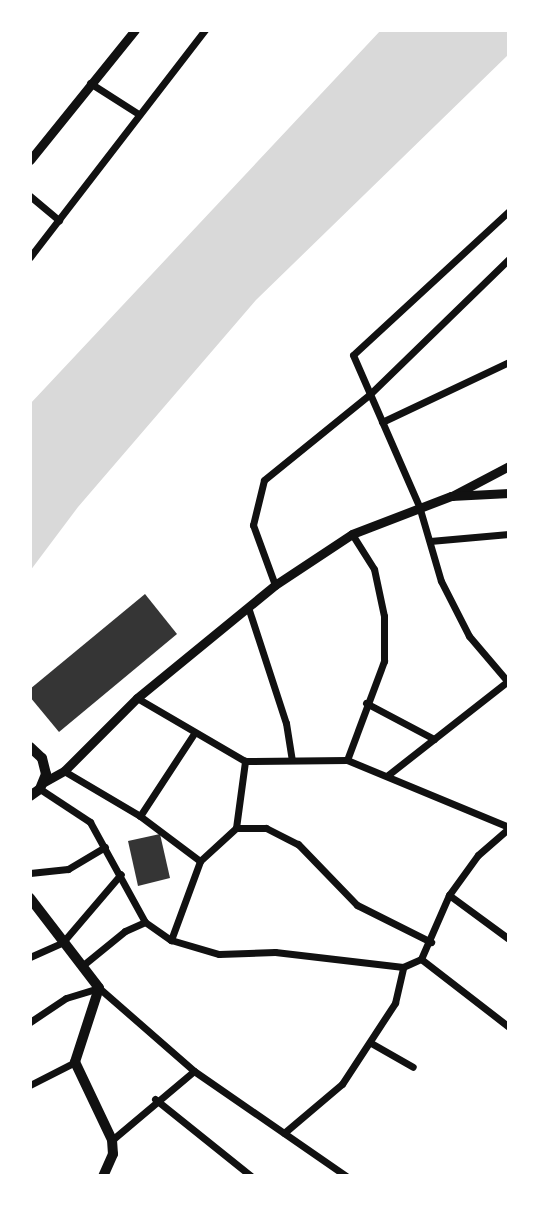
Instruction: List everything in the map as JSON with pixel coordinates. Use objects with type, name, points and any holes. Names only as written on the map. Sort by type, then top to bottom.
[{"type":"main road","points":[[30,747],[46,766],[36,793]]},
{"type":"main road","points":[[30,898],[34,911],[63,942],[99,988],[75,1062],[112,1140],[113,1154],[103,1176]]},
{"type":"street","points":[[30,160],[33,148],[135,30]]},
{"type":"street","points":[[30,257],[137,113],[205,30]]},
{"type":"street","points":[[89,83],[137,113]]},
{"type":"street","points":[[30,196],[59,219]]},
{"type":"street","points":[[388,775],[509,681],[469,636],[441,581],[419,506],[353,355],[509,211]]},
{"type":"street","points":[[275,585],[253,525],[264,480],[369,395],[509,259]]},
{"type":"street","points":[[382,422],[509,362]]},
{"type":"street","points":[[137,698],[244,761],[347,760],[509,828],[478,855],[449,895],[431,942],[421,959],[402,967],[275,952],[219,954],[171,940],[145,922],[121,874],[90,822],[36,793],[64,771],[137,698],[275,585],[352,534],[419,506],[451,496],[509,466]]},
{"type":"street","points":[[451,496],[509,493]]},
{"type":"street","points":[[347,760],[366,703],[384,661],[384,616],[374,569],[352,534]]},
{"type":"street","points":[[430,541],[509,534]]},
{"type":"street","points":[[248,607],[286,723],[292,760]]},
{"type":"street","points":[[366,703],[434,739]]},
{"type":"street","points":[[140,816],[195,733]]},
{"type":"street","points":[[171,940],[200,861],[236,828],[244,761]]},
{"type":"street","points":[[64,771],[140,816],[200,861]]},
{"type":"street","points":[[236,828],[266,828],[298,844],[357,905],[431,942]]},
{"type":"street","points":[[30,873],[68,869],[105,847]]},
{"type":"street","points":[[30,957],[63,942],[121,874]]},
{"type":"street","points":[[449,895],[509,939]]},
{"type":"street","points":[[82,966],[125,930],[145,922]]},
{"type":"street","points":[[421,959],[509,1027]]},
{"type":"street","points":[[284,1133],[342,1084],[395,1003],[402,967]]},
{"type":"street","points":[[30,1022],[66,998],[99,988],[194,1071],[346,1176]]},
{"type":"street","points":[[371,1042],[413,1067]]},
{"type":"street","points":[[30,1085],[75,1062]]},
{"type":"street","points":[[112,1140],[155,1099],[194,1071]]},
{"type":"street","points":[[155,1099],[251,1176]]},
{"type":"shaded area","points":[[381,30],[509,30],[509,54],[256,300],[78,507],[30,571],[30,404]]},
{"type":"building","points":[[145,594],[177,634],[59,732],[30,697],[30,689]]},
{"type":"building","points":[[160,834],[170,878],[138,886],[128,841]]}]
